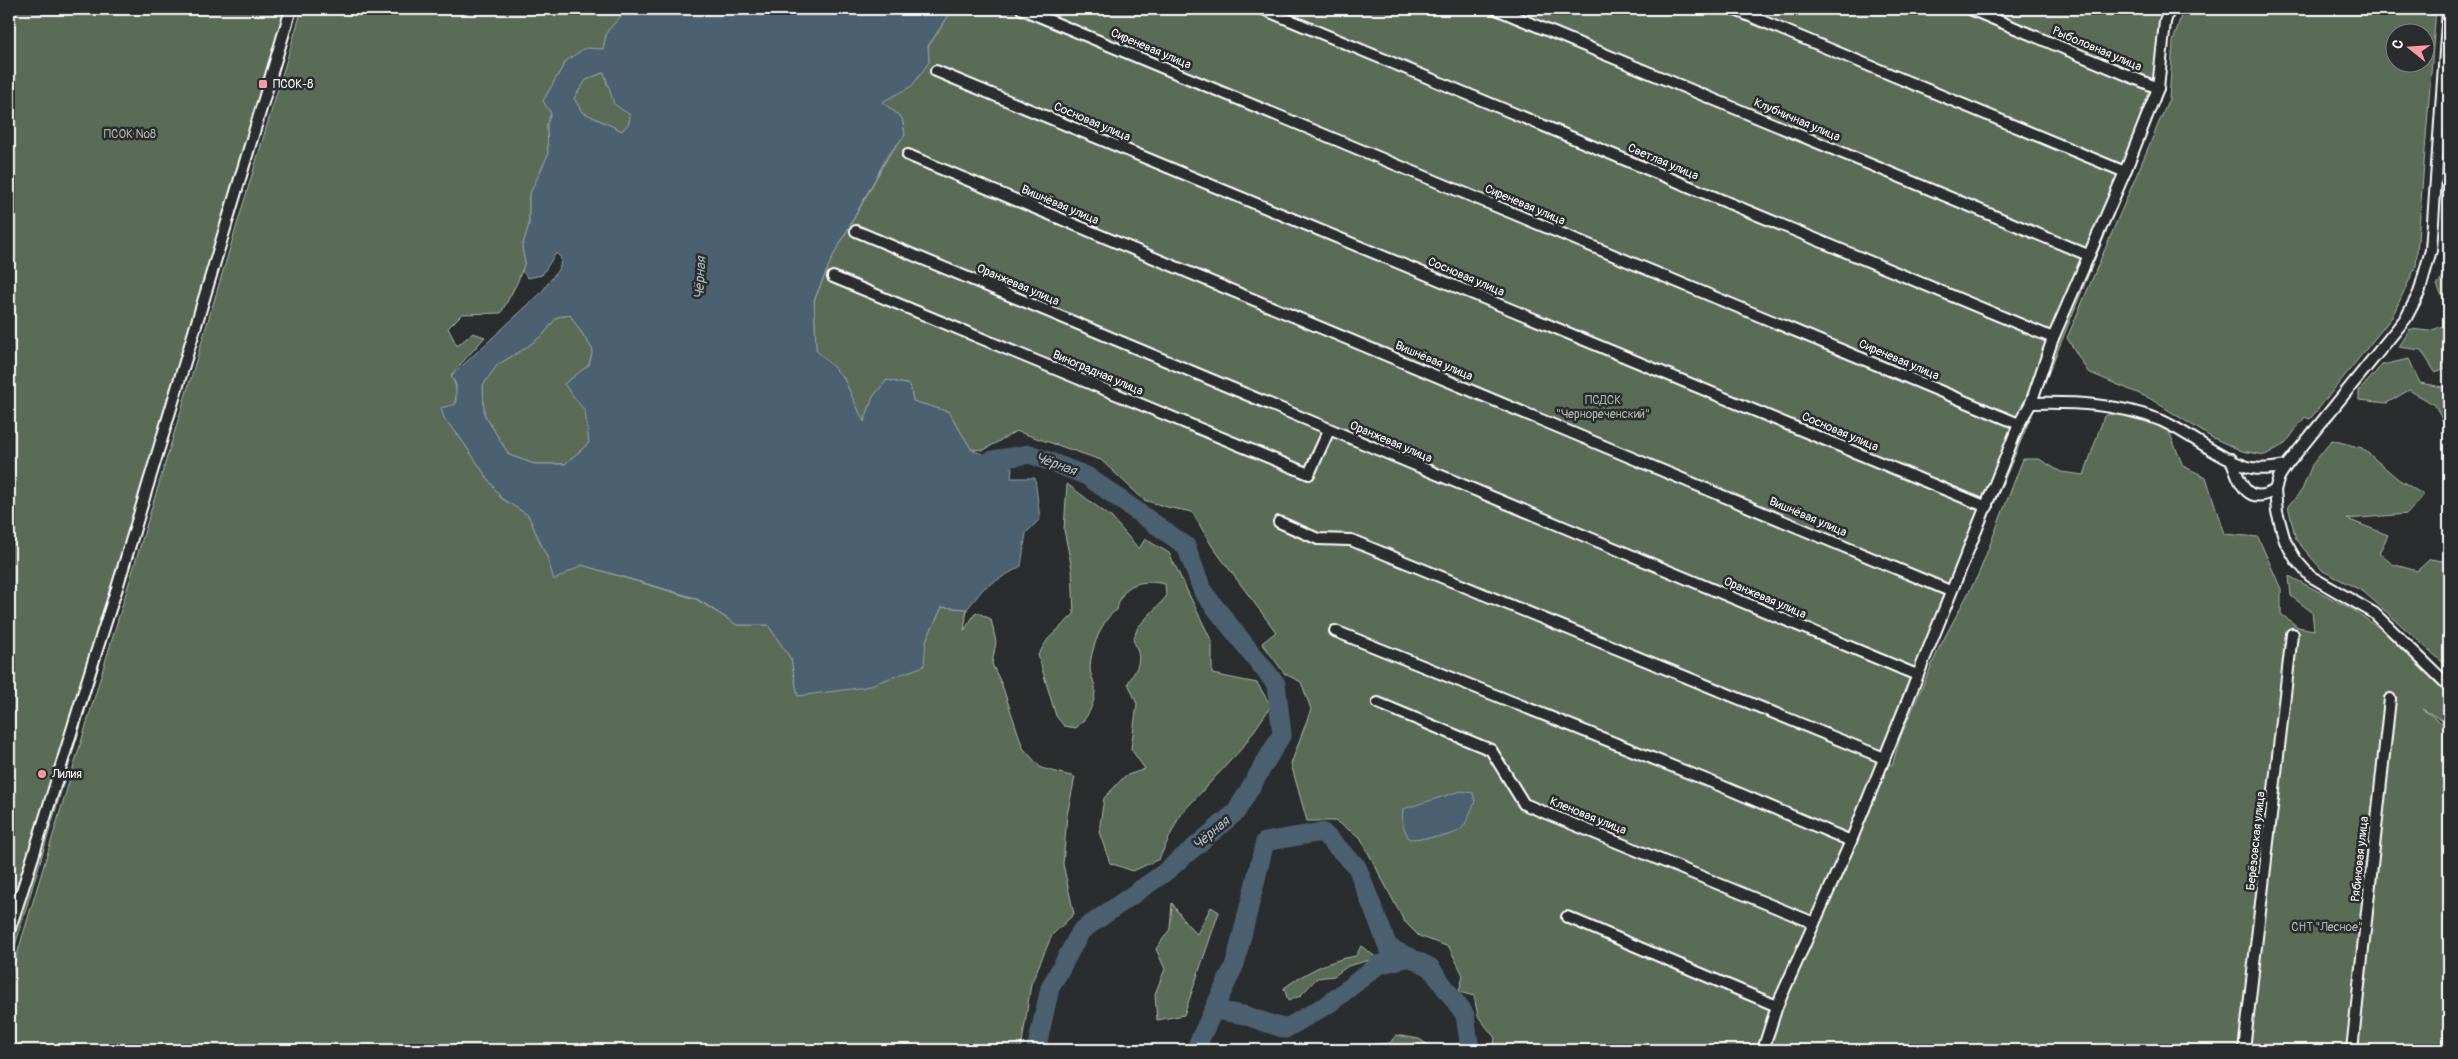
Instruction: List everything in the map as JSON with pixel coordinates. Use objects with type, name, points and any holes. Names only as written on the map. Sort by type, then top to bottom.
[{"type":"street","points":[[9,931],[66,754],[88,674],[116,588],[291,9]]},
{"type":"street","name":"Сиреневая улица","points":[[1022,9],[2019,424]]},
{"type":"street","name":"Светлая улица","points":[[1263,9],[2053,338]]},
{"type":"street","name":"Клубничная улица","points":[[1496,9],[2088,255]]},
{"type":"street","points":[[1733,9],[2125,172]]},
{"type":"street","name":"Рыболовная улица","points":[[1970,9],[2158,88]]},
{"type":"street","points":[[1763,1050],[1778,1006],[1851,841],[1950,590],[1987,506],[2019,424],[2031,403],[2053,338],[2125,172],[2158,88],[2164,30],[2169,9]]},
{"type":"street","points":[[2448,9],[2431,250],[2419,293],[2406,318],[2286,466],[2279,477],[2275,490],[2277,512],[2285,541],[2305,571],[2310,576],[2374,613],[2449,686]]},
{"type":"street","name":"Сосновая улица","points":[[936,71],[1987,506]]},
{"type":"street","name":"Вишнёвая улица","points":[[908,155],[1950,590]]},
{"type":"street","name":"Оранжевая улица","points":[[856,231],[1917,675]]},
{"type":"street","name":"Виноградная улица","points":[[833,277],[1309,474],[1329,430]]},
{"type":"street","points":[[2031,403],[2074,402],[2138,413],[2161,421],[2231,459],[2254,468],[2270,469],[2286,466]]},
{"type":"street","points":[[2231,459],[2240,482],[2248,492],[2255,496],[2264,497],[2275,490]]},
{"type":"street","points":[[1279,522],[1318,539],[1352,540],[1884,758]]},
{"type":"street","points":[[1335,632],[1710,781],[1851,841]]},
{"type":"street","name":"Берёзовская улица","points":[[2244,1050],[2292,634]]},
{"type":"street","name":"Рябиновая улица","points":[[2352,1050],[2390,699]]},
{"type":"street","name":"Кленовая улица","points":[[1378,703],[1491,750],[1524,804],[1814,923]]},
{"type":"street","points":[[1567,917],[1778,1006]]},
{"type":"green space","name":"ПСОК №8","points":[[9,9],[298,9],[248,166],[9,966]]},
{"type":"green space","points":[[302,9],[627,9],[607,32],[603,49],[566,61],[543,101],[551,113],[547,124],[548,155],[529,196],[529,225],[522,247],[525,262],[517,283],[501,313],[462,314],[448,328],[457,346],[473,333],[485,337],[451,375],[456,388],[456,398],[452,408],[444,418],[459,436],[501,498],[528,515],[547,557],[554,579],[582,565],[696,599],[737,625],[768,625],[791,659],[798,696],[926,640],[942,607],[967,609],[964,631],[976,612],[991,619],[996,642],[992,664],[1002,685],[1023,748],[1041,768],[1075,777],[1067,815],[1063,864],[1074,914],[1052,935],[1031,984],[1021,1050],[9,1050],[9,981]]},
{"type":"green space","name":"ПСДСК \"Чернореченский\"","points":[[953,9],[2174,9],[2167,45],[2164,90],[2018,448],[1886,757],[1892,766],[1900,738],[1939,648],[1979,573],[2023,459],[2039,459],[2061,472],[2084,475],[2104,416],[2112,414],[2128,415],[2168,429],[2183,466],[2206,477],[2224,534],[2258,537],[2281,589],[2281,614],[2298,627],[2314,630],[2312,612],[2291,596],[2289,576],[2352,609],[2382,630],[2449,696],[2449,724],[2422,709],[2449,728],[2449,1050],[1493,1050],[1495,1038],[1478,1016],[1474,996],[1459,992],[1463,975],[1449,947],[1419,936],[1404,921],[1360,837],[1335,821],[1307,821],[1291,764],[1311,709],[1301,682],[1285,674],[1262,643],[1276,632],[1212,546],[1192,512],[1144,500],[1101,460],[1016,431],[984,450],[971,449],[949,412],[913,401],[910,385],[887,380],[873,397],[864,423],[843,377],[816,350],[814,301],[832,258],[889,155],[905,135],[902,118],[882,102],[929,62],[928,47]]},
{"type":"green space","points":[[2183,9],[2436,9],[2435,22],[2386,22],[2386,72],[2431,72],[2416,266],[2392,317],[2310,419],[2305,417],[2285,444],[2265,455],[2242,451],[2211,437],[2149,398],[2088,372],[2067,338],[2169,99],[2173,42]]},
{"type":"green space","points":[[605,72],[607,84],[630,115],[629,123],[622,131],[582,112],[574,98],[586,80]]},
{"type":"green space","points":[[2449,268],[2449,311],[2437,285]]},
{"type":"green space","points":[[570,315],[593,350],[589,365],[564,384],[586,411],[589,443],[565,464],[534,464],[509,455],[484,414],[483,385],[497,365],[543,335],[557,317]]},
{"type":"green space","points":[[2449,324],[2449,367],[2435,372],[2421,350],[2399,347],[2410,329],[2429,331]]},
{"type":"green space","points":[[2409,359],[2420,383],[2442,387],[2449,384],[2449,434],[2435,405],[2409,390],[2387,403],[2359,400],[2359,391],[2382,365]]},
{"type":"green space","points":[[2332,440],[2362,448],[2398,479],[2424,495],[2407,514],[2347,519],[2388,535],[2379,553],[2392,564],[2417,571],[2430,559],[2449,562],[2449,668],[2364,592],[2323,571],[2296,540],[2288,506],[2302,490],[2312,465]]},
{"type":"green space","points":[[1067,484],[1111,517],[1139,549],[1145,539],[1169,553],[1212,642],[1212,674],[1257,683],[1271,706],[1243,747],[1180,815],[1159,859],[1133,871],[1110,863],[1099,832],[1104,798],[1125,776],[1145,769],[1131,749],[1137,704],[1128,683],[1135,672],[1139,658],[1133,640],[1138,627],[1166,597],[1165,584],[1140,583],[1134,585],[1123,594],[1117,610],[1106,620],[1102,627],[1092,654],[1090,671],[1095,693],[1090,710],[1076,728],[1064,726],[1056,716],[1038,655],[1048,639],[1074,614],[1072,569],[1064,530]]},
{"type":"green space","points":[[1172,903],[1186,923],[1197,934],[1211,907],[1219,912],[1184,1015],[1157,1020],[1155,994],[1165,969],[1156,949],[1170,929]]},
{"type":"green space","points":[[1361,946],[1377,958],[1348,966],[1334,976],[1317,978],[1300,996],[1288,1001],[1284,988],[1301,977],[1336,960],[1356,956]]},
{"type":"green space","points":[[1396,1035],[1419,1039],[1432,1047],[1415,1046],[1407,1048],[1408,1050],[1368,1050],[1375,1044],[1390,1043]]},
{"type":"water","points":[[953,9],[928,46],[929,62],[912,86],[882,102],[902,118],[905,135],[888,155],[832,258],[814,300],[816,350],[843,377],[864,422],[873,397],[887,380],[910,385],[913,401],[949,412],[971,449],[1012,468],[1011,478],[1035,478],[1040,519],[1026,533],[1021,566],[984,588],[967,609],[942,607],[926,640],[924,666],[865,687],[798,696],[791,659],[768,625],[737,625],[696,598],[582,565],[554,580],[547,557],[528,515],[501,498],[459,436],[444,418],[441,408],[456,404],[456,384],[451,376],[541,293],[560,267],[561,258],[556,253],[542,275],[528,278],[522,271],[525,262],[522,247],[529,225],[529,196],[548,155],[547,124],[551,113],[543,101],[566,61],[585,48],[603,49],[607,32],[626,10]],"holes":[[[604,72],[614,104],[630,115],[629,123],[622,131],[582,112],[574,98],[586,80]],[[570,315],[593,350],[589,365],[564,384],[585,411],[589,443],[565,464],[534,464],[509,455],[484,414],[483,385],[497,365],[543,335],[557,317]]]},
{"type":"water","points":[[1461,791],[1473,793],[1475,803],[1467,822],[1462,828],[1450,835],[1409,839],[1402,823],[1403,809]]},
{"type":"waterway","name":"Чёрная","points":[[970,469],[993,460],[1030,454],[1087,476],[1186,546],[1203,592],[1276,684],[1282,734],[1236,812],[1164,873],[1081,931],[1050,988],[1036,1050]]},
{"type":"waterway","name":"Чёрная","points":[[1195,1050],[1235,964],[1265,842],[1322,832],[1357,867],[1388,947],[1430,967],[1465,1015],[1470,1050]]},
{"type":"waterway","points":[[1214,1010],[1244,1015],[1285,1029],[1330,1003],[1378,965],[1410,957]]},
{"type":"place","name":"ПСОК-8","points":[[263,84]]},
{"type":"place","name":"Лилия","points":[[42,774]]},
{"type":"park label","name":"СНТ \"Лесное\"","points":[[2327,927]]}]
